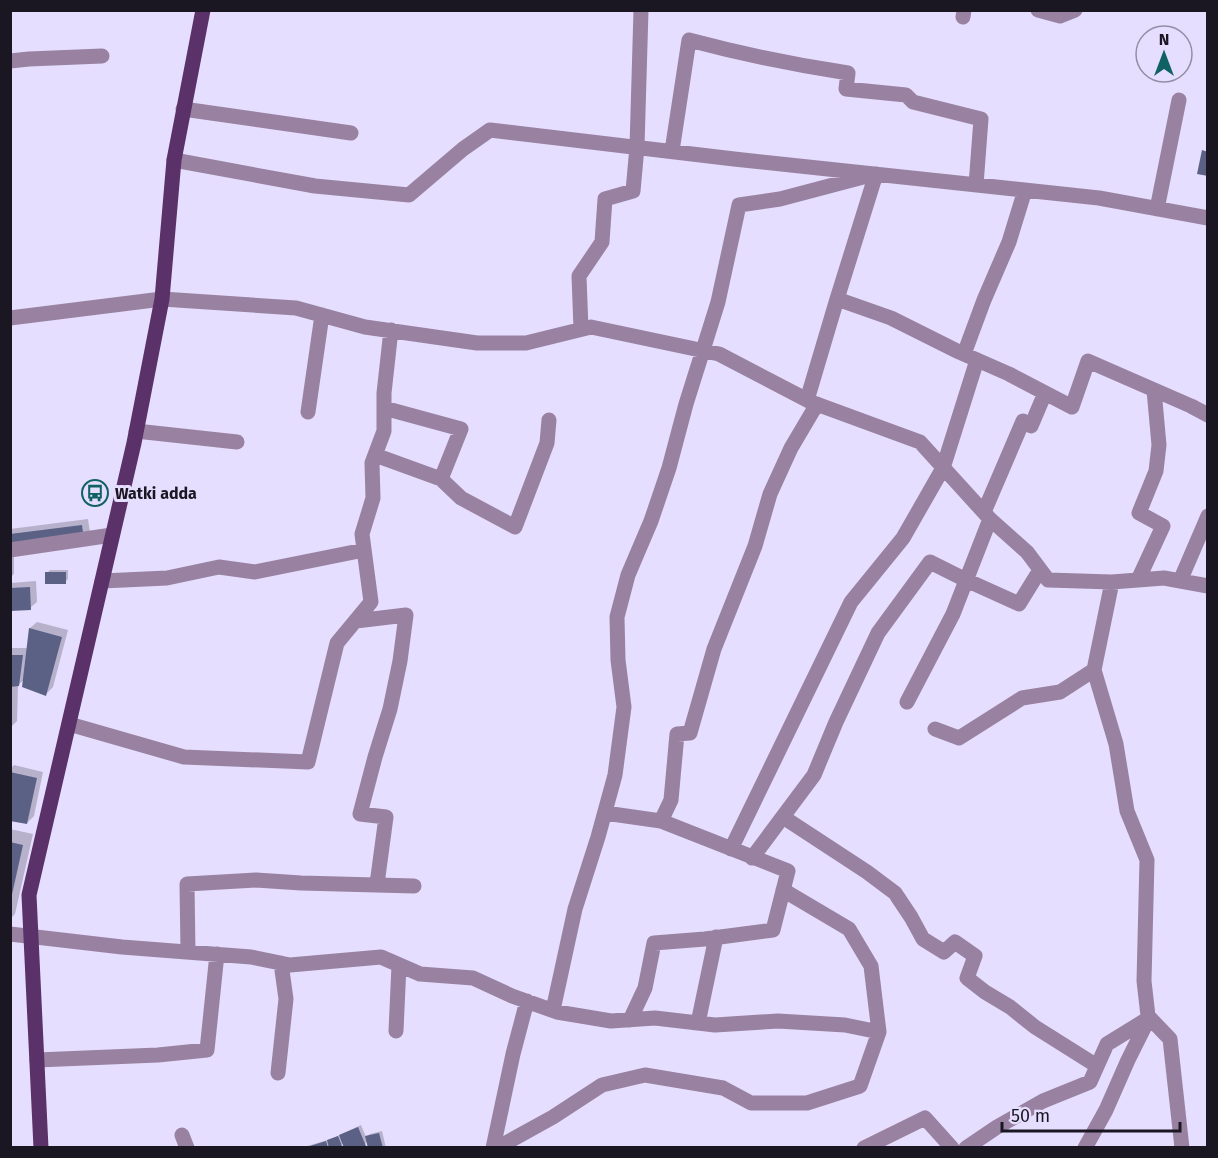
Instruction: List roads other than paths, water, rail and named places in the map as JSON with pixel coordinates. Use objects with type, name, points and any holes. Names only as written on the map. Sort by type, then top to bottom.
[{"type":"main road","points":[[41,1148],[29,895],[136,431],[162,299],[174,160],[203,10]]},
{"type":"street","points":[[581,329],[579,276],[602,242],[605,199],[633,191],[637,147],[641,10]]},
{"type":"street","points":[[1038,10],[1060,16],[1075,10]]},
{"type":"street","points":[[672,151],[689,40],[802,66],[848,73],[846,89],[906,95],[913,102],[981,119],[976,185]]},
{"type":"street","points":[[10,61],[102,57]]},
{"type":"street","points":[[1157,209],[1179,100]]},
{"type":"street","points":[[183,109],[351,133]]},
{"type":"street","points":[[174,160],[315,186],[409,195],[463,148],[490,130],[1100,198],[1208,218]]},
{"type":"street","points":[[662,821],[671,800],[677,734],[690,733],[714,649],[755,546],[770,494],[812,402],[825,337],[876,174]]},
{"type":"street","points":[[553,1010],[575,909],[615,775],[624,708],[618,660],[617,617],[628,575],[651,521],[669,468],[686,404],[704,350],[718,302],[739,205],[780,199],[876,174]]},
{"type":"street","points":[[731,849],[851,602],[903,538],[943,468],[984,300],[1009,242],[1026,190]]},
{"type":"street","points":[[10,318],[162,299],[296,308],[365,327],[477,343],[526,343],[591,327],[704,350],[719,354],[812,402],[920,442],[987,515],[1027,552],[1048,580],[1112,582],[1164,578],[1208,586]]},
{"type":"street","points":[[837,299],[891,318],[1072,407],[1088,362],[1208,415]]},
{"type":"street","points":[[308,412],[322,315]]},
{"type":"street","points":[[69,724],[184,757],[309,762],[337,643],[371,602],[362,534],[373,498],[372,463],[384,431],[384,393],[391,330]]},
{"type":"street","points":[[1138,580],[1163,526],[1139,513],[1156,471],[1160,445],[1154,390]]},
{"type":"street","points":[[907,702],[953,614],[987,515],[1023,422],[1031,426],[1045,393]]},
{"type":"street","points":[[384,408],[461,429],[441,479]]},
{"type":"street","points":[[375,455],[441,479],[461,498],[515,527],[545,452],[549,420]]},
{"type":"street","points":[[136,431],[237,442]]},
{"type":"street","points":[[1180,581],[1208,516]]},
{"type":"street","points":[[10,550],[112,535]]},
{"type":"street","points":[[102,581],[167,578],[219,567],[255,572],[364,550]]},
{"type":"street","points":[[752,858],[814,775],[878,633],[930,562],[1019,604],[1040,570]]},
{"type":"street","points":[[1112,582],[1094,670],[1116,744],[1128,811],[1147,860],[1144,981],[1148,1016],[1170,1039],[1182,1148]]},
{"type":"street","points":[[356,621],[406,615],[400,661],[390,709],[360,814],[386,817],[377,884]]},
{"type":"street","points":[[935,729],[959,738],[1022,698],[1060,692],[1094,670]]},
{"type":"street","points":[[605,813],[662,821],[788,871],[773,930],[654,943],[645,988],[630,1020]]},
{"type":"street","points":[[783,816],[895,893],[923,939],[944,952],[955,942],[975,956],[968,978],[985,992],[1010,1007],[1035,1028],[1097,1066]]},
{"type":"street","points":[[188,952],[187,884],[256,880],[414,886]]},
{"type":"street","points":[[495,1148],[553,1117],[602,1085],[645,1075],[723,1088],[751,1102],[807,1103],[860,1086],[879,1032],[871,966],[849,929],[783,890]]},
{"type":"street","points":[[10,934],[122,947],[251,957],[290,965],[381,957],[420,974],[473,978],[512,996],[553,1010],[611,1021],[655,1018],[715,1025],[789,1022],[845,1025],[879,1032]]},
{"type":"street","points":[[698,1023],[716,937]]},
{"type":"street","points":[[37,1060],[158,1055],[207,1050],[217,954]]},
{"type":"street","points":[[278,1073],[286,999],[281,963]]},
{"type":"street","points":[[396,1031],[399,965]]},
{"type":"street","points":[[495,1148],[513,1054],[527,1001]]},
{"type":"street","points":[[966,1148],[1043,1101],[1090,1082],[1107,1044],[1149,1018]]},
{"type":"street","points":[[1085,1148],[1106,1110],[1149,1018]]},
{"type":"street","points":[[864,1148],[925,1118],[952,1148]]},
{"type":"place","name":"Watki adda","points":[[95,493]]}]
